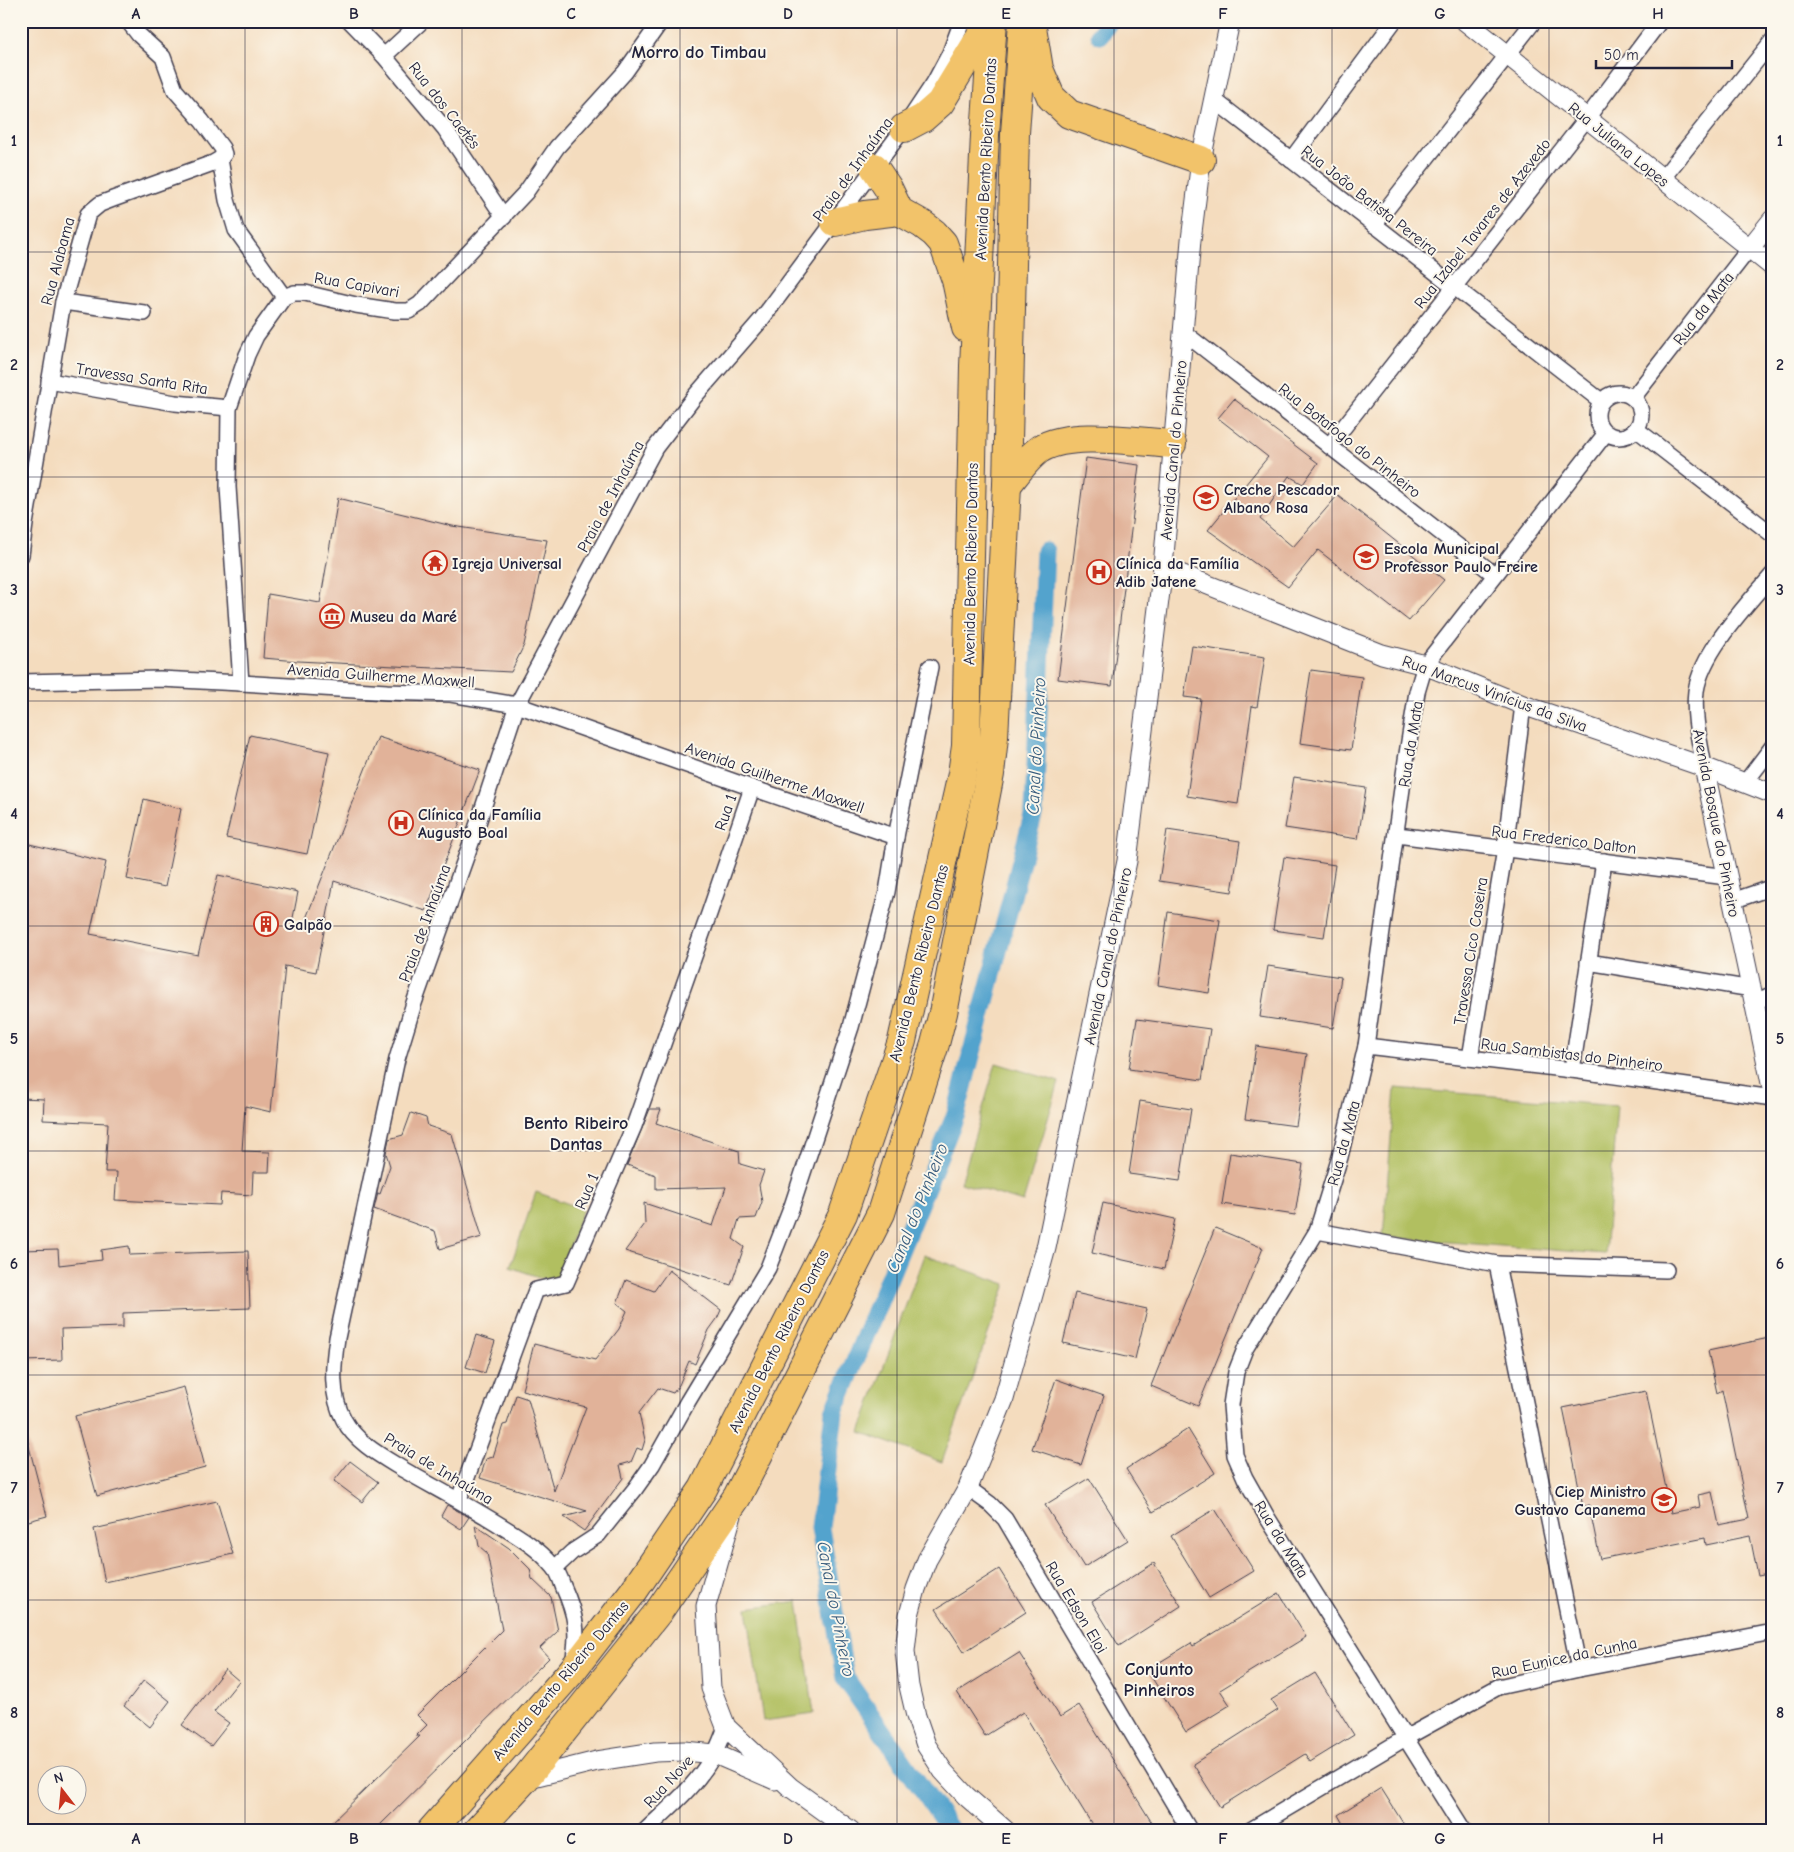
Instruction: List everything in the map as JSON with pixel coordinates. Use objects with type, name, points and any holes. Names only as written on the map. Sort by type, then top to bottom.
[{"type":"highway","points":[[904,128],[923,118],[940,102],[991,21]]},
{"type":"highway","name":"Avenida Bento Ribeiro Dantas","points":[[431,1831],[571,1672],[633,1592],[703,1489],[843,1214],[902,1041],[962,774],[965,753],[974,366],[991,21]]},
{"type":"highway","name":"Avenida Bento Ribeiro Dantas","points":[[477,1831],[525,1779],[659,1611],[737,1497],[881,1213],[939,1029],[992,765],[1007,485],[1016,133],[1022,21]]},
{"type":"highway","points":[[1031,21],[1038,69],[1051,96],[1069,114],[1201,160]]},
{"type":"highway","points":[[874,167],[888,188],[899,211],[922,224],[943,244],[950,258],[956,280],[974,366]]},
{"type":"highway","points":[[835,222],[865,215],[899,211]]},
{"type":"highway","points":[[1007,485],[1031,456],[1042,448],[1058,442],[1087,438],[1172,444]]},
{"type":"street","points":[[128,21],[139,35],[163,57],[175,90],[222,148],[224,154],[220,160],[227,200],[236,230],[284,297],[253,342],[229,408],[228,487],[241,683]]},
{"type":"street","name":"Rua dos Caetés","points":[[350,21],[384,56],[445,129],[504,217]]},
{"type":"street","points":[[384,56],[422,21]]},
{"type":"street","name":"Rua Capivari","points":[[284,297],[294,293],[305,293],[356,305],[395,311],[409,311],[420,304],[526,192],[557,147],[625,72],[660,21]]},
{"type":"street","name":"Praia de Inhaúma","points":[[571,1672],[576,1648],[576,1626],[573,1608],[555,1568],[536,1547],[458,1499],[379,1455],[351,1431],[339,1410],[335,1390],[334,1364],[337,1338],[396,1059],[517,705],[655,448],[684,408],[761,320],[904,128],[934,83],[950,53],[962,21]]},
{"type":"street","name":"Avenida Canal do Pinheiro","points":[[1006,1831],[966,1796],[943,1771],[926,1745],[916,1716],[909,1686],[905,1651],[909,1615],[927,1560],[968,1488],[1004,1399],[1046,1248],[1122,889],[1162,568],[1191,240],[1201,160],[1230,21]]},
{"type":"street","points":[[1291,160],[1394,21]]},
{"type":"street","name":"Rua Juliana Lopes","points":[[1465,21],[1773,267]]},
{"type":"street","points":[[1374,225],[1534,21]]},
{"type":"street","name":"Rua Izabel Tavares de Azevedo","points":[[1329,446],[1587,118],[1660,21]]},
{"type":"street","points":[[1662,179],[1773,40]]},
{"type":"street","name":"Rua João Batista Pereira","points":[[1213,99],[1601,401]]},
{"type":"street","name":"Rua Alabama","points":[[21,555],[63,302],[88,214],[100,204],[220,160]]},
{"type":"street","name":"Rua da Mata","points":[[1633,398],[1773,219]]},
{"type":"street","points":[[63,302],[144,313]]},
{"type":"street","name":"Rua Botafogo do Pinheiro","points":[[1183,332],[1495,575]]},
{"type":"street","name":"Travessa Santa Rita","points":[[49,381],[175,403],[229,408]]},
{"type":"street","points":[[1620,393],[1633,398],[1638,403],[1641,416],[1636,428],[1625,436],[1618,437],[1606,433],[1600,428],[1596,414],[1597,408],[1606,396],[1620,393]]},
{"type":"street","points":[[1636,428],[1773,535]]},
{"type":"street","name":"Rua da Mata","points":[[1464,1831],[1245,1478],[1235,1455],[1231,1405],[1236,1372],[1244,1348],[1317,1231],[1340,1158],[1366,1046],[1414,712],[1425,664],[1606,433]]},
{"type":"street","name":"Rua Marcus Vinícius da Silva","points":[[1162,568],[1382,654],[1425,664],[1523,705],[1704,767],[1773,794]]},
{"type":"street","name":"Avenida Bosque do Pinheiro","points":[[1773,574],[1721,638],[1703,668],[1696,691],[1696,715],[1704,767],[1773,1093]]},
{"type":"street","points":[[555,1568],[572,1552],[598,1535],[635,1489],[652,1465],[768,1268],[792,1206],[852,1027],[887,892],[930,667]]},
{"type":"street","name":"Avenida Guilherme Maxwell","points":[[21,682],[160,679],[451,694],[517,705],[896,837]]},
{"type":"street","name":"Travessa Cico Caseira","points":[[1470,1058],[1505,849],[1523,705]]},
{"type":"street","points":[[1745,783],[1773,746]]},
{"type":"street","name":"Rua 1","points":[[458,1499],[536,1290],[566,1283],[634,1126],[752,788]]},
{"type":"street","name":"Rua Frederico Dalton","points":[[1397,835],[1727,877]]},
{"type":"street","points":[[1572,1070],[1604,861]]},
{"type":"street","points":[[1732,901],[1773,887]]},
{"type":"street","points":[[1588,962],[1753,995],[1773,994]]},
{"type":"street","name":"Rua Sambistas do Pinheiro","points":[[1366,1046],[1572,1070],[1773,1098]]},
{"type":"street","points":[[1317,1231],[1497,1264],[1666,1270]]},
{"type":"street","points":[[1497,1264],[1579,1669]]},
{"type":"street","name":"Rua Edson Eloi","points":[[968,1488],[990,1504],[1005,1519],[1190,1831]]},
{"type":"street","points":[[737,1497],[706,1606],[711,1688],[726,1727],[788,1785],[851,1831]]},
{"type":"street","name":"Rua Eunice da Cunha","points":[[1249,1831],[1407,1737],[1498,1687],[1579,1669],[1773,1632]]},
{"type":"street","name":"Rua Nove","points":[[644,1831],[683,1795],[701,1775],[715,1754],[726,1727]]},
{"type":"street","points":[[525,1779],[597,1761],[654,1752],[684,1751],[715,1754],[788,1785]]},
{"type":"green space","points":[[996,1063],[1059,1082],[1023,1202],[961,1183]]},
{"type":"green space","points":[[1395,1088],[1617,1106],[1605,1254],[1383,1237]]},
{"type":"green space","points":[[536,1192],[583,1209],[556,1283],[510,1267]]},
{"type":"green space","points":[[924,1255],[1006,1284],[942,1462],[860,1432]]},
{"type":"green space","points":[[798,1601],[814,1714],[763,1721],[747,1608]]},
{"type":"building","points":[[1234,399],[1318,463],[1303,484],[1289,476],[1260,519],[1293,547],[1338,495],[1444,580],[1409,621],[1318,550],[1288,587],[1208,530],[1268,457],[1218,418]]},
{"type":"building","name":"Clínica da Família Adib Jatene","points":[[1086,458],[1139,465],[1112,686],[1058,679]]},
{"type":"building","points":[[338,498],[452,526],[547,540],[524,645],[511,672],[263,658],[268,594],[320,603]]},
{"type":"building","points":[[1192,646],[1265,657],[1257,707],[1252,706],[1238,804],[1187,796],[1201,699],[1184,697]]},
{"type":"building","points":[[1311,670],[1362,677],[1351,750],[1300,743]]},
{"type":"building","points":[[250,735],[329,752],[307,854],[226,838]]},
{"type":"building","points":[[378,737],[480,770],[426,911],[334,881],[316,972],[285,966],[271,1112],[245,1106],[242,1151],[270,1152],[269,1172],[253,1172],[252,1195],[221,1193],[220,1205],[115,1200],[117,1172],[105,1172],[108,1123],[43,1120],[44,1099],[21,1098],[21,842],[106,862],[90,934],[198,955],[218,875],[298,892],[292,923],[303,926]]},
{"type":"building","points":[[1294,777],[1366,788],[1358,839],[1285,828]]},
{"type":"building","points":[[144,799],[181,809],[165,887],[127,879]]},
{"type":"building","points":[[1167,830],[1240,841],[1232,892],[1159,881]]},
{"type":"building","points":[[1284,857],[1335,865],[1324,937],[1273,930]]},
{"type":"building","points":[[1168,912],[1220,920],[1209,993],[1158,985]]},
{"type":"building","points":[[1268,966],[1341,977],[1333,1028],[1260,1017]]},
{"type":"building","points":[[1137,1019],[1210,1029],[1202,1080],[1129,1069]]},
{"type":"building","points":[[1256,1046],[1307,1054],[1296,1126],[1245,1119]]},
{"type":"building","points":[[1140,1101],[1191,1109],[1180,1181],[1129,1174]]},
{"type":"building","points":[[650,1109],[661,1109],[656,1123],[739,1151],[740,1164],[764,1171],[759,1185],[762,1202],[756,1218],[739,1219],[733,1239],[744,1247],[731,1285],[625,1251],[645,1224],[644,1203],[713,1226],[726,1187],[656,1189],[656,1175],[627,1165]]},
{"type":"building","points":[[411,1113],[426,1118],[428,1126],[452,1134],[482,1237],[440,1249],[435,1231],[374,1209],[378,1193],[380,1194],[390,1166],[386,1153],[389,1139],[403,1135]]},
{"type":"building","points":[[1230,1153],[1303,1164],[1295,1215],[1222,1204]]},
{"type":"building","points":[[1103,1203],[1175,1219],[1164,1269],[1092,1253]]},
{"type":"building","points":[[1215,1228],[1263,1248],[1198,1406],[1151,1386]]},
{"type":"building","points":[[129,1246],[130,1255],[248,1251],[250,1308],[123,1313],[123,1327],[61,1329],[62,1360],[21,1361],[21,1250],[58,1249],[59,1265],[102,1260],[101,1250]]},
{"type":"building","points":[[669,1270],[721,1310],[709,1330],[695,1364],[689,1361],[679,1385],[673,1393],[658,1388],[639,1413],[645,1440],[642,1450],[637,1448],[631,1462],[620,1465],[623,1478],[584,1531],[564,1517],[587,1511],[480,1478],[486,1459],[493,1457],[503,1425],[507,1424],[516,1395],[528,1399],[554,1491],[586,1407],[522,1390],[534,1344],[595,1360],[619,1329],[627,1311],[617,1303],[626,1280],[654,1291]]},
{"type":"building","points":[[1075,1293],[1147,1309],[1135,1359],[1063,1343]]},
{"type":"building","points":[[476,1335],[495,1341],[485,1373],[466,1367]]},
{"type":"building","points":[[1769,1338],[1773,1355],[1773,1573],[1758,1576],[1750,1536],[1706,1545],[1705,1538],[1600,1559],[1589,1505],[1583,1507],[1563,1408],[1646,1391],[1671,1513],[1700,1507],[1698,1495],[1712,1492],[1719,1525],[1749,1519],[1722,1390],[1717,1393],[1708,1351]]},
{"type":"building","points":[[1056,1379],[1104,1396],[1081,1465],[1032,1449]]},
{"type":"building","points":[[184,1387],[205,1467],[97,1496],[75,1416]]},
{"type":"building","points":[[1188,1429],[1215,1473],[1153,1512],[1126,1469]]},
{"type":"building","points":[[21,1435],[26,1435],[47,1516],[21,1523]]},
{"type":"building","points":[[350,1461],[378,1482],[362,1502],[334,1481]]},
{"type":"building","points":[[1089,1478],[1128,1540],[1084,1567],[1045,1505]]},
{"type":"building","points":[[217,1501],[233,1554],[105,1582],[94,1529]]},
{"type":"building","points":[[447,1505],[469,1517],[461,1529],[441,1516]]},
{"type":"building","points":[[1215,1509],[1254,1571],[1209,1598],[1171,1536]]},
{"type":"building","points":[[475,1525],[509,1548],[530,1569],[532,1579],[551,1597],[558,1631],[540,1648],[549,1658],[374,1831],[323,1831],[420,1736],[416,1736],[427,1725],[417,1715],[502,1630],[487,1553],[479,1546]]},
{"type":"building","points":[[1154,1563],[1181,1606],[1119,1646],[1092,1602]]},
{"type":"building","points":[[999,1569],[1026,1612],[964,1652],[936,1609]]},
{"type":"building","points":[[1279,1593],[1306,1637],[1220,1690],[1230,1705],[1186,1732],[1147,1670],[1191,1643],[1193,1646]]},
{"type":"building","points":[[1019,1653],[1060,1717],[1079,1705],[1157,1831],[1096,1831],[1023,1712],[985,1736],[957,1692]]},
{"type":"building","points":[[225,1669],[239,1681],[214,1712],[229,1723],[211,1746],[182,1725]]},
{"type":"building","points":[[1315,1673],[1354,1735],[1310,1762],[1305,1754],[1220,1807],[1193,1764],[1278,1710],[1271,1700]]},
{"type":"building","points":[[144,1680],[170,1701],[150,1727],[124,1706]]},
{"type":"building","points":[[1381,1788],[1408,1831],[1347,1831],[1338,1815]]},
{"type":"waterway","name":"Canal do Pinheiro","points":[[1100,35],[1109,21]]},
{"type":"waterway","name":"Canal do Pinheiro","points":[[951,1831],[845,1678],[820,1528],[834,1412],[956,1114],[1034,811],[1045,551]]},
{"type":"place","name":"Creche Pescador Albano Rosa","points":[[1206,498]]},
{"type":"place","name":"Escola Municipal Professor Paulo Freire","points":[[1366,557]]},
{"type":"place","name":"Igreja Universal","points":[[435,563]]},
{"type":"place","name":"Clínica da Família Adib Jatene","points":[[1099,572]]},
{"type":"place","name":"Museu da Maré","points":[[332,616]]},
{"type":"place","name":"Clínica da Família Augusto Boal","points":[[401,823]]},
{"type":"place","name":"Galpão","points":[[266,924]]},
{"type":"place","name":"Ciep Ministro Gustavo Capanema","points":[[1664,1500]]},
{"type":"district","name":"Morro do Timbau","points":[[699,52]]},
{"type":"district","name":"Bento Ribeiro Dantas","points":[[576,1133]]},
{"type":"district","name":"Conjunto Pinheiros","points":[[1159,1679]]}]
